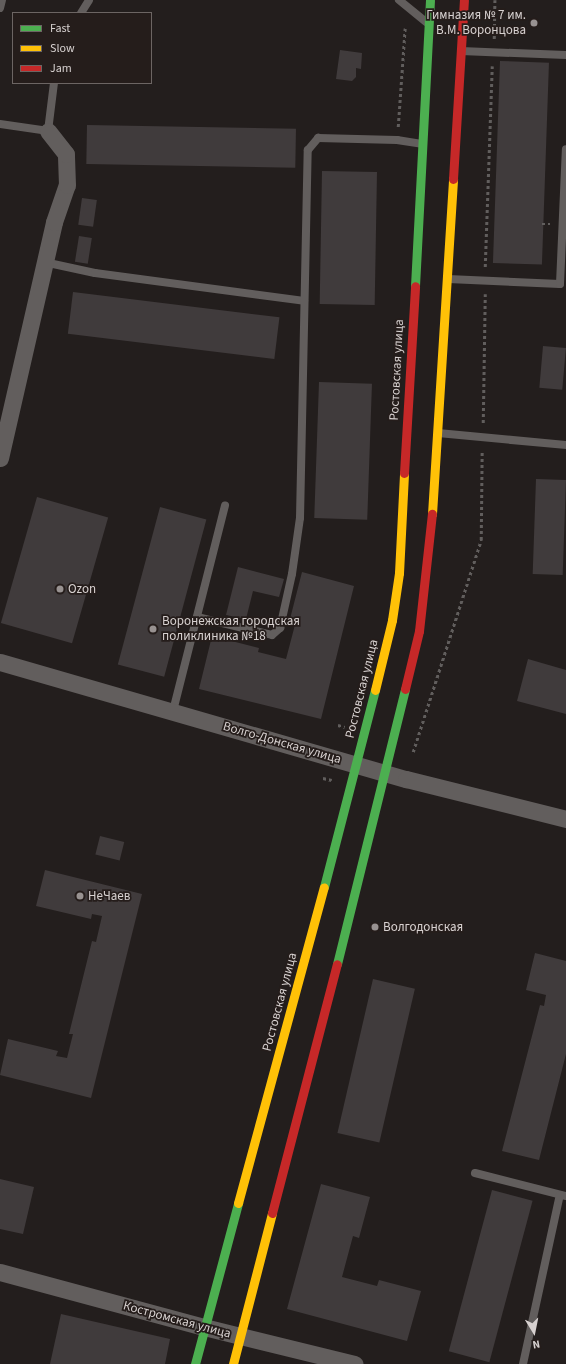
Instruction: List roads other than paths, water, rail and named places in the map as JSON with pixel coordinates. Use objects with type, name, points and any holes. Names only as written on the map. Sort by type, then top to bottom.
[{"type":"street","name":"Ростовская улица","points":[[195,1364],[356,764],[392,620],[399,573],[430,0]]},
{"type":"street","points":[[233,1364],[346,927],[382,772],[419,631],[427,575],[438,433],[464,0]]},
{"type":"street","points":[[0,458],[44,262],[67,185],[66,154],[48,131]]},
{"type":"street","name":"Волго-Донская улица","points":[[0,662],[382,772],[566,819]]},
{"type":"street","name":"Костромская улица","points":[[0,1272],[204,1327],[355,1364]]},
{"type":"lane","points":[[0,8],[2,0]]},
{"type":"lane","points":[[82,12],[89,0]]},
{"type":"lane","points":[[399,0],[429,24]]},
{"type":"lane","points":[[460,51],[566,56]]},
{"type":"lane","points":[[0,124],[48,131],[54,84]]},
{"type":"lane","points":[[197,617],[272,635],[280,628],[292,574],[300,518],[308,150],[318,138],[397,140],[422,144]]},
{"type":"lane","points":[[447,279],[560,284],[566,149]]},
{"type":"lane","points":[[44,262],[95,273],[304,301]]},
{"type":"lane","points":[[438,433],[566,445]]},
{"type":"lane","points":[[174,711],[225,505]]},
{"type":"lane","points":[[475,1173],[563,1195],[523,1364]]},
{"type":"place","name":"Гимназия № 7 им. В.М. Воронцова","points":[[534,23]]},
{"type":"place","name":"Ozon","points":[[60,589]]},
{"type":"place","name":"Воронежская городская поликлиника №18","points":[[153,629]]},
{"type":"place","name":"НеЧаев","points":[[80,896]]},
{"type":"place","name":"Волгодонская","points":[[375,927]]}]
